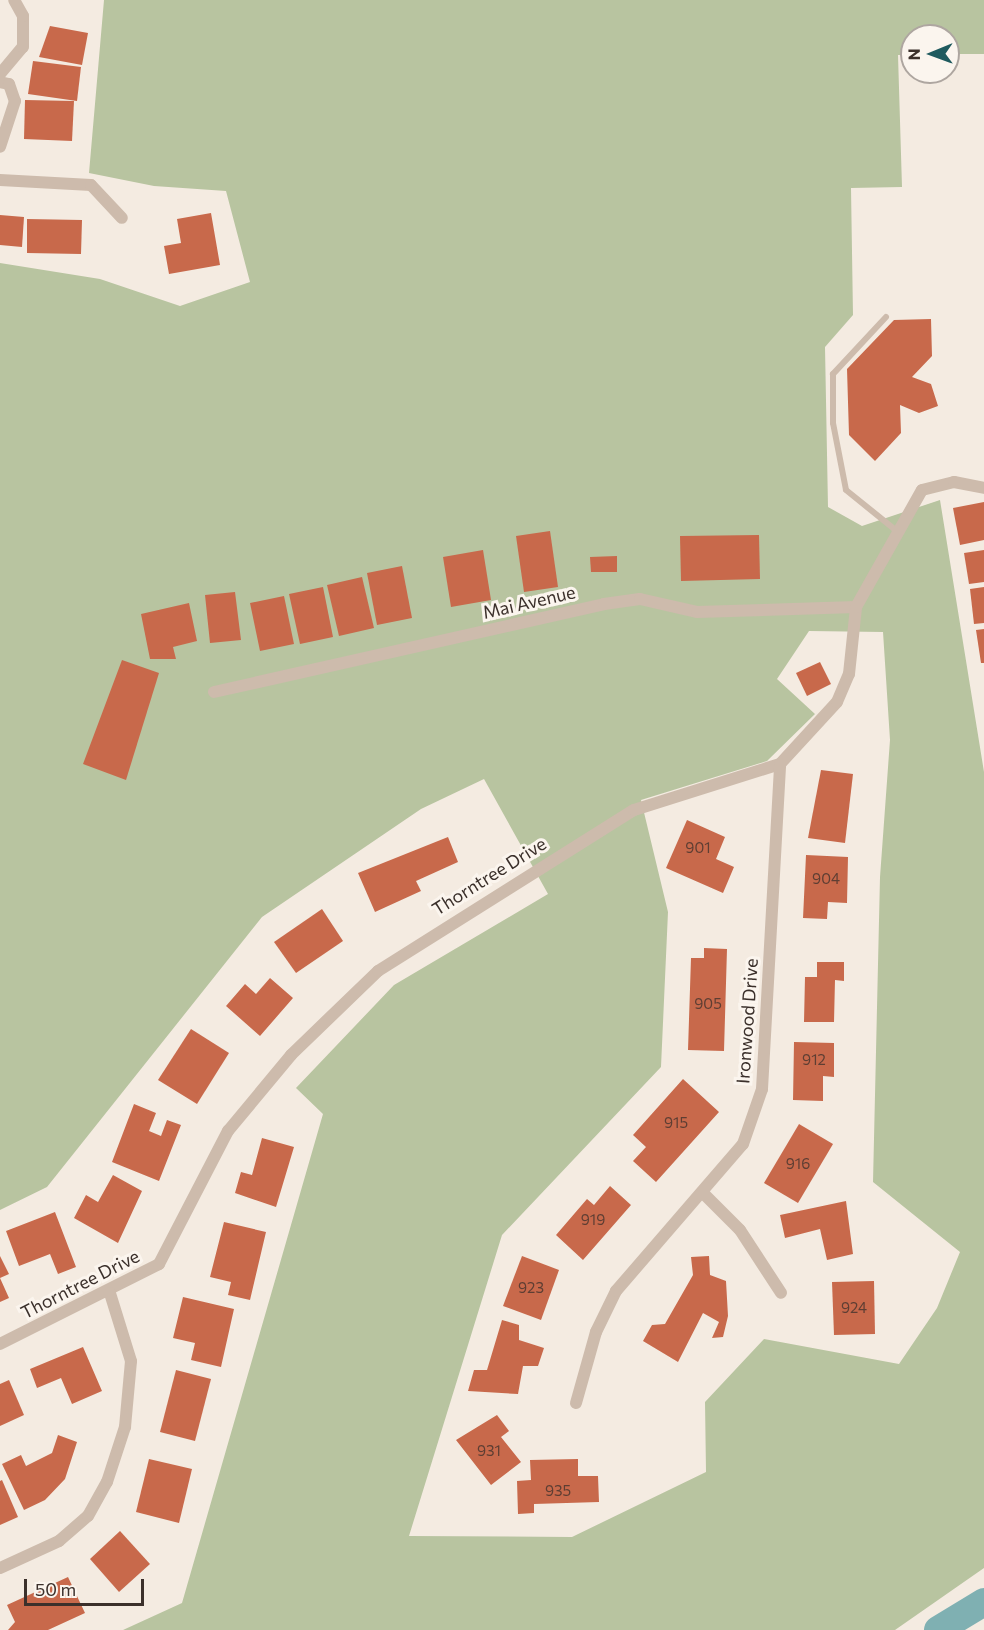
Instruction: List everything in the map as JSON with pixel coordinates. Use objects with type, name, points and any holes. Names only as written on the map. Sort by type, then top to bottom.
[{"type":"street","points":[[0,74],[23,47],[23,16],[14,0]]},
{"type":"street","points":[[0,82],[9,84],[15,101],[0,147]]},
{"type":"street","points":[[0,180],[91,185],[122,218]]},
{"type":"street","name":"Thorntree Drive","points":[[0,1344],[110,1293],[159,1264],[228,1131],[291,1054],[378,971],[634,810],[780,764],[837,702],[849,674],[856,607],[922,490],[954,482],[984,488]]},
{"type":"street","name":"Mai Avenue","points":[[214,692],[604,604],[640,599],[697,612],[856,607]]},
{"type":"street","name":"Ironwood Drive","points":[[576,1403],[596,1332],[616,1292],[743,1144],[762,1089],[780,764]]},
{"type":"street","points":[[703,1193],[740,1230],[781,1293]]},
{"type":"street","points":[[0,1568],[59,1541],[88,1515],[107,1482],[125,1427],[131,1361],[110,1293]]},
{"type":"lane","points":[[886,317],[833,374],[833,423],[846,490],[898,531]]},
{"type":"green space","points":[[104,0],[984,0],[984,54],[960,54],[960,24],[900,24],[900,55],[898,55],[902,187],[851,188],[853,315],[825,347],[828,507],[862,526],[940,500],[984,772],[984,1568],[895,1630],[123,1630],[182,1603],[323,1114],[296,1088],[394,985],[548,894],[484,779],[421,809],[262,917],[47,1187],[0,1210],[0,263],[100,279],[180,306],[250,282],[226,191],[154,186],[89,173]],"holes":[[[809,631],[883,632],[890,740],[880,877],[873,1182],[960,1252],[937,1308],[899,1364],[764,1339],[705,1402],[706,1472],[572,1537],[409,1536],[502,1235],[661,1067],[668,912],[641,800],[767,761],[815,714],[777,679]]]},
{"type":"building","points":[[50,26],[88,33],[82,65],[39,57]]},
{"type":"building","points":[[33,61],[81,67],[77,101],[28,94]]},
{"type":"building","points":[[25,100],[74,101],[72,141],[24,139]]},
{"type":"building","points":[[211,213],[220,265],[169,274],[164,246],[181,243],[177,219]]},
{"type":"building","points":[[0,215],[24,217],[22,247],[0,245]]},
{"type":"building","points":[[27,219],[82,220],[81,254],[27,253]]},
{"type":"building","points":[[931,319],[932,356],[912,377],[931,384],[938,406],[919,413],[900,405],[901,433],[875,461],[849,435],[847,369],[894,320]]},
{"type":"building","points":[[984,502],[984,540],[960,545],[953,508]]},
{"type":"building","points":[[550,531],[558,587],[524,592],[516,536]]},
{"type":"building","points":[[759,535],[760,579],[681,581],[680,536]]},
{"type":"building","points":[[483,550],[491,600],[451,607],[443,557]]},
{"type":"building","points":[[984,550],[984,582],[969,584],[964,553]]},
{"type":"building","points":[[617,556],[617,572],[591,572],[590,557]]},
{"type":"building","points":[[402,566],[412,618],[377,625],[367,573]]},
{"type":"building","points":[[362,577],[374,628],[339,636],[327,585]]},
{"type":"building","points":[[323,587],[333,637],[300,644],[289,594]]},
{"type":"building","points":[[984,587],[984,623],[974,624],[970,589]]},
{"type":"building","points":[[235,592],[241,640],[210,643],[205,595]]},
{"type":"building","points":[[284,596],[294,644],[260,651],[250,603]]},
{"type":"building","points":[[189,603],[197,641],[173,647],[176,659],[150,659],[141,614]]},
{"type":"building","points":[[984,629],[984,663],[981,663],[976,630]]},
{"type":"building","points":[[122,660],[159,673],[126,780],[83,764]]},
{"type":"building","points":[[820,662],[831,684],[807,696],[796,673]]},
{"type":"building","points":[[821,770],[853,774],[845,843],[808,838]]},
{"type":"building","points":[[687,820],[725,837],[716,859],[734,867],[723,893],[666,868]]},
{"type":"building","points":[[448,837],[458,862],[416,881],[421,891],[375,912],[358,873]]},
{"type":"building","points":[[806,855],[848,857],[847,903],[828,902],[827,919],[803,918]]},
{"type":"building","points":[[322,909],[343,941],[296,973],[274,942]]},
{"type":"building","points":[[704,948],[727,949],[724,1051],[688,1050],[691,958],[704,958]]},
{"type":"building","points":[[817,962],[844,962],[844,981],[835,980],[834,1022],[804,1022],[805,977],[817,977]]},
{"type":"building","points":[[270,978],[293,998],[260,1036],[226,1006],[245,984],[256,994]]},
{"type":"building","points":[[191,1029],[229,1053],[197,1104],[158,1080]]},
{"type":"building","points":[[794,1042],[834,1043],[834,1077],[823,1076],[823,1101],[793,1100]]},
{"type":"building","points":[[683,1079],[719,1112],[656,1182],[633,1161],[646,1147],[633,1135]]},
{"type":"building","points":[[134,1104],[156,1113],[149,1131],[161,1136],[167,1120],[181,1125],[159,1181],[112,1162]]},
{"type":"building","points":[[799,1124],[833,1144],[798,1203],[764,1183]]},
{"type":"building","points":[[262,1138],[294,1147],[276,1207],[235,1193],[241,1172],[252,1175]]},
{"type":"building","points":[[113,1175],[142,1191],[118,1243],[74,1218],[86,1195],[98,1202]]},
{"type":"building","points":[[610,1186],[631,1205],[583,1260],[556,1235],[587,1199],[594,1205]]},
{"type":"building","points":[[846,1201],[853,1254],[827,1260],[820,1229],[785,1238],[780,1215]]},
{"type":"building","points":[[55,1212],[76,1267],[58,1274],[50,1254],[19,1266],[6,1231]]},
{"type":"building","points":[[224,1222],[266,1232],[250,1300],[228,1295],[231,1282],[210,1277]]},
{"type":"building","points":[[0,1256],[9,1274],[0,1278]]},
{"type":"building","points":[[522,1256],[559,1270],[541,1320],[503,1306]]},
{"type":"building","points":[[709,1256],[710,1275],[726,1281],[728,1316],[723,1337],[712,1338],[719,1322],[703,1313],[678,1362],[643,1341],[652,1325],[665,1324],[693,1275],[691,1257]]},
{"type":"building","points":[[0,1278],[9,1298],[0,1302]]},
{"type":"building","points":[[874,1281],[875,1334],[834,1335],[832,1282]]},
{"type":"building","points":[[183,1297],[234,1309],[221,1367],[191,1360],[195,1343],[173,1338]]},
{"type":"building","points":[[502,1320],[519,1325],[519,1340],[544,1348],[538,1366],[523,1366],[518,1394],[468,1391],[474,1370],[487,1370]]},
{"type":"building","points":[[83,1347],[102,1391],[72,1404],[61,1378],[37,1388],[30,1369]]},
{"type":"building","points":[[176,1370],[211,1379],[195,1441],[160,1432]]},
{"type":"building","points":[[9,1380],[24,1415],[0,1426],[0,1384]]},
{"type":"building","points":[[497,1415],[509,1431],[501,1437],[521,1462],[491,1485],[456,1440]]},
{"type":"building","points":[[58,1435],[77,1442],[65,1479],[45,1500],[24,1510],[2,1464],[21,1455],[26,1466],[52,1453]]},
{"type":"building","points":[[149,1459],[192,1469],[179,1523],[136,1512]]},
{"type":"building","points":[[578,1459],[578,1476],[598,1476],[599,1502],[534,1504],[534,1513],[518,1514],[517,1481],[531,1480],[530,1460]]},
{"type":"building","points":[[2,1480],[18,1517],[0,1525],[0,1481]]},
{"type":"building","points":[[120,1531],[150,1564],[119,1592],[90,1559]]},
{"type":"building","points":[[68,1577],[85,1613],[48,1630],[8,1630],[15,1622],[7,1605]]},
{"type":"waterway","points":[[938,1630],[984,1602]]}]
